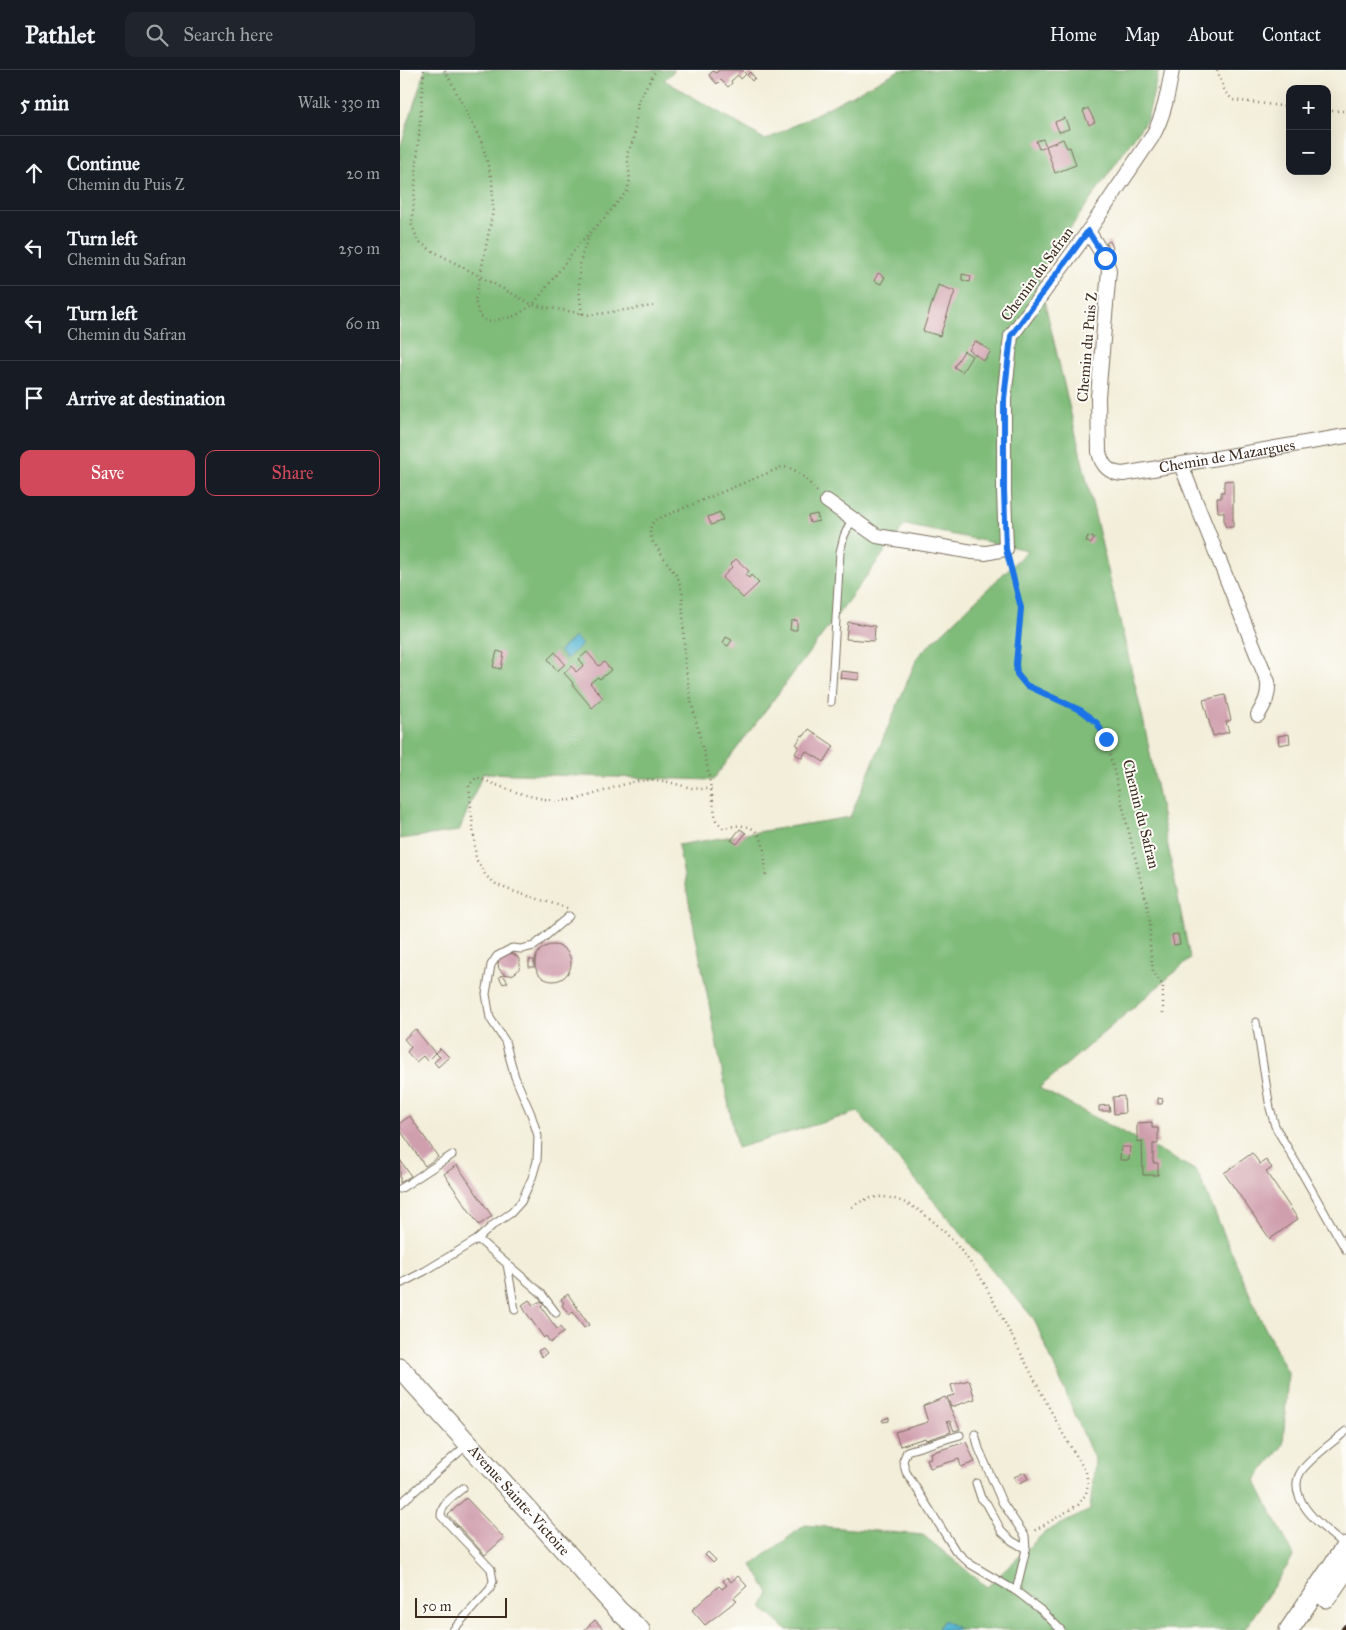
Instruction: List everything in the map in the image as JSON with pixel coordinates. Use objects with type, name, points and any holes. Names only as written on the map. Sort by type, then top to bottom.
[{"type":"street","name":"Chemin du Safran","points":[[1006,549],[1004,399],[1011,336],[1088,231],[1159,125],[1172,70]]},
{"type":"street","name":"Chemin du Puis Z","points":[[1088,231],[1105,258],[1109,270],[1098,398],[1099,452],[1101,460],[1107,469]]},
{"type":"street","name":"Chemin de Mazargues","points":[[1107,469],[1114,473],[1123,474],[1346,436]]},
{"type":"street","points":[[1181,465],[1268,682],[1269,692],[1267,700],[1258,715]]},
{"type":"street","points":[[827,501],[877,536],[973,552],[986,553],[1006,549]]},
{"type":"street","name":"Avenue Sainte-Victoire","points":[[400,1368],[619,1611],[640,1630]]},
{"type":"street","points":[[1289,1630],[1346,1546]]},
{"type":"street","points":[[1303,1630],[1346,1569]]},
{"type":"lane","points":[[831,702],[840,552],[844,536],[852,519]]},
{"type":"lane","points":[[400,1284],[478,1239],[493,1225],[511,1213],[521,1202],[532,1178],[537,1161],[538,1136],[515,1077],[505,1041],[490,1018],[486,994],[491,965],[497,956],[512,948],[521,949],[534,946],[569,916]]},
{"type":"lane","points":[[1256,1022],[1270,1108],[1275,1126],[1346,1250]]},
{"type":"lane","points":[[400,1189],[452,1155]]},
{"type":"lane","points":[[478,1239],[541,1294],[556,1313]]},
{"type":"lane","points":[[507,1264],[515,1310]]},
{"type":"lane","points":[[1346,1431],[1312,1459],[1301,1472],[1297,1483],[1302,1503],[1317,1523],[1346,1546]]},
{"type":"lane","points":[[975,1434],[979,1449],[1002,1502],[1024,1536],[1026,1548],[1016,1591]]},
{"type":"lane","points":[[960,1435],[907,1451],[903,1461],[906,1472],[955,1550],[970,1564],[1016,1591],[1042,1611],[1061,1630]]},
{"type":"lane","points":[[400,1504],[469,1443]]},
{"type":"lane","points":[[976,1483],[981,1498],[987,1504],[1002,1532],[1012,1541],[1026,1548]]},
{"type":"lane","points":[[453,1630],[490,1589],[493,1582],[491,1569],[441,1516],[441,1510],[444,1505],[463,1488]]},
{"type":"path","points":[[424,70],[412,225],[418,241],[431,250],[533,305],[590,315],[653,306]]},
{"type":"path","points":[[445,70],[482,143],[492,180],[493,211],[475,301],[479,315],[487,322],[516,316],[533,305],[580,243],[627,191],[630,180],[627,154],[634,139],[638,101],[656,70]]},
{"type":"path","points":[[1217,70],[1225,92],[1232,100],[1286,107]]},
{"type":"path","points":[[1331,111],[1346,111]]},
{"type":"path","points":[[582,314],[579,275],[583,248],[592,231]]},
{"type":"path","points":[[766,875],[762,839],[754,829],[743,826],[723,828],[718,824],[686,672],[682,591],[678,578],[653,542],[650,533],[651,525],[655,520],[782,466],[795,470],[827,501]]},
{"type":"path","name":"Chemin du Safran","points":[[1006,549],[1021,608],[1016,664],[1017,674],[1026,685],[1082,711],[1097,723],[1106,739],[1146,899],[1150,922],[1153,971],[1163,986],[1163,1013]]},
{"type":"path","points":[[569,916],[574,912],[560,904],[512,891],[486,876],[476,859],[469,785],[473,780],[477,777],[511,791],[563,802],[583,798],[620,784],[648,780],[666,781],[694,789],[712,789]]},
{"type":"path","points":[[852,1207],[863,1199],[883,1196],[910,1204],[930,1219],[971,1261],[1086,1472],[1088,1483],[1086,1494],[1078,1505],[1024,1536]]},
{"type":"green space","points":[[425,70],[675,70],[664,80],[766,140],[900,70],[1159,70],[1147,119],[1038,274],[1144,723],[1190,959],[1039,1088],[1197,1171],[1259,1316],[1288,1373],[1283,1445],[1255,1480],[1294,1556],[1244,1630],[787,1630],[762,1608],[769,1593],[752,1565],[805,1525],[923,1535],[987,1587],[1045,1532],[1090,1510],[1095,1461],[1034,1319],[858,1112],[737,1148],[678,845],[850,817],[918,656],[1028,550],[905,525],[713,780],[483,773],[459,831],[400,839],[400,148]]},
{"type":"water","points":[[575,637],[582,645],[566,659],[559,651]]},
{"type":"water","points":[[944,1620],[960,1630],[940,1630],[938,1628]]},
{"type":"building","points":[[719,70],[742,70],[746,74],[741,79],[738,75],[731,81],[732,83],[728,87],[721,80],[717,84],[709,75],[713,71],[716,73]]},
{"type":"building","points":[[750,72],[755,78],[752,81],[747,75]]},
{"type":"building","points":[[1088,108],[1095,122],[1089,125],[1083,111]]},
{"type":"building","points":[[1065,118],[1069,129],[1059,132],[1055,122]]},
{"type":"building","points":[[1043,139],[1046,146],[1039,149],[1036,141]]},
{"type":"building","points":[[1063,139],[1067,148],[1070,147],[1076,165],[1055,173],[1046,146]]},
{"type":"building","points":[[1110,241],[1113,248],[1109,250],[1106,243]]},
{"type":"building","points":[[878,273],[885,277],[881,284],[874,281]]},
{"type":"building","points":[[962,274],[971,276],[970,282],[962,280]]},
{"type":"building","points":[[938,285],[955,291],[940,336],[923,331]]},
{"type":"building","points":[[975,341],[991,351],[984,361],[969,350]]},
{"type":"building","points":[[964,351],[972,356],[962,372],[954,367]]},
{"type":"building","points":[[1233,480],[1233,527],[1226,527],[1224,512],[1218,512],[1217,498],[1221,498],[1221,492],[1224,492],[1224,481]]},
{"type":"building","points":[[720,512],[723,520],[711,525],[708,517]]},
{"type":"building","points":[[817,514],[819,521],[810,523],[808,516]]},
{"type":"building","points":[[1088,536],[1094,538],[1091,544],[1086,541]]},
{"type":"building","points":[[736,559],[749,571],[745,575],[749,578],[751,575],[759,583],[743,598],[722,578],[732,567],[730,565]]},
{"type":"building","points":[[797,620],[797,630],[790,630],[791,621]]},
{"type":"building","points":[[848,622],[875,626],[874,641],[846,639]]},
{"type":"building","points":[[726,637],[732,640],[728,646],[723,643]]},
{"type":"building","points":[[497,651],[504,653],[501,669],[493,667]]},
{"type":"building","points":[[555,652],[565,664],[557,671],[548,659]]},
{"type":"building","points":[[587,652],[599,666],[604,662],[611,670],[600,679],[598,677],[590,683],[603,698],[592,708],[564,673],[572,666],[576,672],[584,665],[579,659]]},
{"type":"building","points":[[841,671],[859,673],[858,680],[840,678]]},
{"type":"building","points":[[1225,695],[1231,720],[1226,722],[1229,732],[1213,736],[1203,700]]},
{"type":"building","points":[[809,729],[834,746],[824,762],[806,751],[802,758],[795,754],[799,746],[796,745],[802,735],[804,736]]},
{"type":"building","points":[[1289,734],[1290,743],[1279,745],[1278,736]]},
{"type":"building","points":[[740,829],[746,833],[737,844],[731,840]]},
{"type":"building","points":[[1178,934],[1180,944],[1174,945],[1172,935]]},
{"type":"building","points":[[553,945],[560,946],[566,950],[570,956],[570,970],[566,976],[560,980],[553,981],[546,980],[540,976],[536,970],[535,963],[536,956],[540,950],[546,946]]},
{"type":"building","points":[[509,953],[517,956],[520,964],[517,972],[509,975],[501,972],[498,964],[501,956]]},
{"type":"building","points":[[529,960],[534,960],[534,967],[529,967]]},
{"type":"building","points":[[503,975],[508,982],[503,984],[499,977]]},
{"type":"building","points":[[415,1029],[435,1053],[427,1061],[423,1056],[416,1062],[407,1052],[411,1047],[404,1039]]},
{"type":"building","points":[[440,1048],[449,1057],[438,1067],[434,1062],[440,1057],[435,1053]]},
{"type":"building","points":[[1124,1096],[1125,1113],[1114,1114],[1113,1097]]},
{"type":"building","points":[[1158,1098],[1163,1099],[1162,1104],[1158,1104]]},
{"type":"building","points":[[1109,1105],[1110,1111],[1099,1111],[1099,1106]]},
{"type":"building","points":[[410,1116],[438,1157],[425,1166],[400,1130],[400,1123]]},
{"type":"building","points":[[1152,1122],[1152,1128],[1158,1128],[1158,1144],[1153,1144],[1153,1163],[1158,1163],[1158,1175],[1143,1175],[1142,1141],[1137,1142],[1137,1123]]},
{"type":"building","points":[[1121,1147],[1130,1147],[1129,1160],[1120,1160]]},
{"type":"building","points":[[1252,1153],[1260,1164],[1266,1160],[1272,1168],[1266,1172],[1298,1219],[1270,1239],[1224,1173]]},
{"type":"building","points":[[400,1160],[411,1176],[400,1183]]},
{"type":"building","points":[[457,1165],[492,1216],[479,1225],[444,1174]]},
{"type":"building","points":[[568,1294],[589,1325],[584,1328],[573,1312],[569,1315],[562,1305],[564,1303],[561,1299]]},
{"type":"building","points":[[529,1300],[533,1305],[541,1301],[544,1304],[541,1307],[557,1329],[560,1327],[564,1332],[550,1343],[546,1336],[544,1338],[522,1305]]},
{"type":"building","points":[[543,1348],[547,1353],[542,1357],[538,1351]]},
{"type":"building","points":[[969,1380],[975,1399],[951,1407],[947,1397],[954,1395],[951,1385]]},
{"type":"building","points":[[945,1397],[960,1429],[954,1431],[950,1421],[946,1422],[951,1432],[900,1446],[895,1432],[928,1422],[923,1406]]},
{"type":"building","points":[[889,1417],[889,1421],[883,1422],[882,1420]]},
{"type":"building","points":[[966,1442],[975,1462],[961,1467],[959,1459],[930,1468],[927,1459],[931,1458],[930,1453]]},
{"type":"building","points":[[1025,1472],[1028,1479],[1017,1484],[1014,1477]]},
{"type":"building","points":[[466,1498],[504,1538],[485,1555],[448,1515]]},
{"type":"building","points":[[708,1552],[716,1560],[713,1563],[705,1555]]},
{"type":"building","points":[[738,1576],[747,1586],[734,1598],[737,1600],[705,1625],[692,1610],[719,1586],[722,1589],[727,1585],[723,1581],[727,1577],[731,1582]]},
{"type":"building","points":[[595,1620],[604,1630],[584,1630]]},
{"type":"railway","points":[[1342,1630],[1346,1625]]},
{"type":"route","points":[[1105,258],[1088,231],[1011,336],[1004,399],[1004,491],[1006,549],[1021,608],[1016,664],[1017,674],[1026,685],[1082,711],[1097,723],[1106,739]]}]
